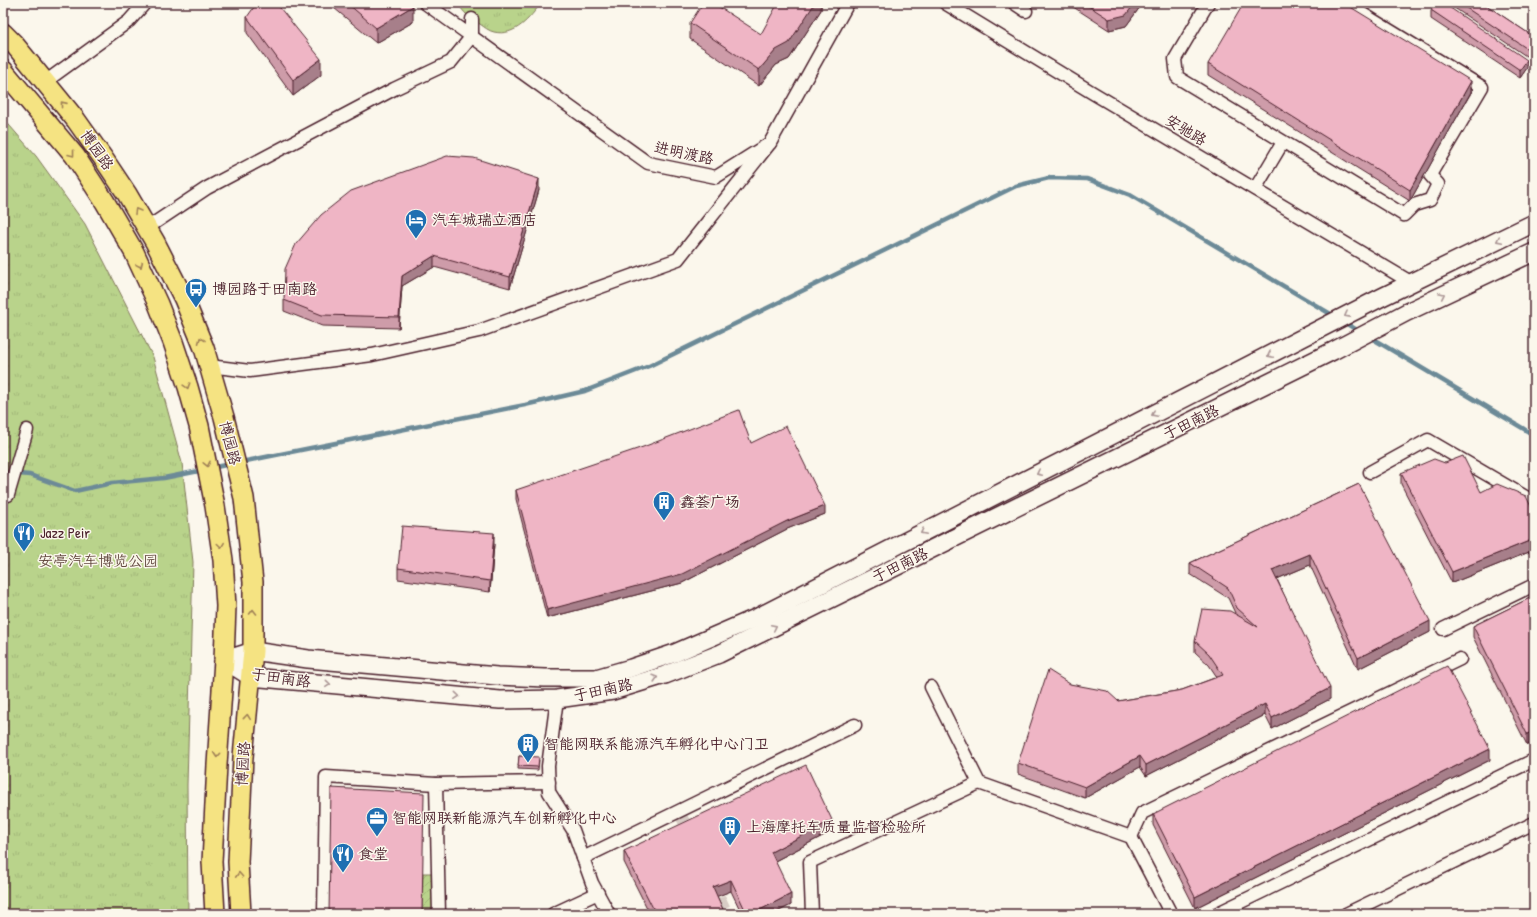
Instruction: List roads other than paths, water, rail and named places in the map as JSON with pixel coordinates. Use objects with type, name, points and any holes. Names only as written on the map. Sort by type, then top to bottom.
[{"type":"main road","name":"博园路","points":[[3,33],[14,44],[76,120],[127,194],[147,228],[184,299],[204,348],[224,417],[244,498],[253,582],[253,651],[243,757],[238,855],[241,914]]},
{"type":"main road","name":"博园路","points":[[3,70],[75,156],[105,202],[134,252],[158,304],[173,342],[199,426],[215,506],[226,606],[212,862],[215,914]]},
{"type":"street","points":[[45,82],[130,21],[145,3]]},
{"type":"street","name":"进明渡路","points":[[425,3],[648,163],[716,177],[770,143],[848,3]]},
{"type":"street","name":"安驰路","points":[[945,3],[1412,283]]},
{"type":"street","points":[[1014,3],[1026,11]]},
{"type":"street","points":[[1208,3],[1175,59],[1177,76],[1404,215],[1414,205],[1430,200],[1438,184],[1430,175],[1482,87],[1345,3]]},
{"type":"street","points":[[147,228],[207,188],[387,93],[451,62],[472,36],[472,20]]},
{"type":"street","points":[[1255,190],[1283,142]]},
{"type":"street","points":[[209,366],[250,371],[372,355],[479,331],[678,259],[770,143]]},
{"type":"street","name":"于田南路","points":[[224,660],[253,651],[308,659],[497,676],[545,678],[596,678],[631,668],[675,653],[758,616],[1382,297],[1534,223]]},
{"type":"street","name":"于田南路","points":[[224,660],[251,677],[500,700],[557,699],[613,691],[665,675],[719,654],[1333,351],[1407,312],[1534,252]]},
{"type":"street","points":[[8,495],[27,430]]},
{"type":"street","points":[[1370,472],[1428,440],[1534,502]]},
{"type":"street","points":[[854,567],[864,582]]},
{"type":"street","points":[[1444,629],[1534,585]]},
{"type":"street","points":[[1131,837],[1142,813],[1460,659]]},
{"type":"street","points":[[931,687],[979,783],[1131,837],[1171,914]]},
{"type":"street","points":[[557,699],[548,766],[549,792],[573,830],[592,883],[609,914]]},
{"type":"street","points":[[583,858],[854,725]]},
{"type":"street","points":[[1216,914],[1534,760]]},
{"type":"street","points":[[324,914],[326,777],[436,784],[549,782]]},
{"type":"street","points":[[812,914],[810,862],[979,783]]},
{"type":"street","points":[[436,784],[439,914]]},
{"type":"street","points":[[1346,914],[1534,823]]},
{"type":"street","points":[[553,914],[598,894]]},
{"type":"waterway","points":[[241,462],[525,405],[585,391],[649,366],[1016,186],[1049,178],[1087,179],[1130,195],[1334,316]]},
{"type":"waterway","points":[[1344,322],[1360,332]]},
{"type":"waterway","points":[[1368,336],[1534,435]]},
{"type":"waterway","points":[[211,468],[231,464]]},
{"type":"waterway","points":[[3,471],[6,473],[30,475],[75,491],[112,483],[164,478],[204,470]]},
{"type":"tunnel","points":[[679,811],[691,837]]},
{"type":"tunnel","points":[[712,881],[727,914]]},
{"type":"place","name":"汽车城瑞立酒店","points":[[416,240]]},
{"type":"place","name":"博园路于田南路","points":[[196,308]]},
{"type":"place","name":"鑫荟广场","points":[[664,522]]},
{"type":"place","name":"Jazz Peir","points":[[24,552]]},
{"type":"place","name":"智能网联系能源汽车孵化中心门卫","points":[[528,764]]},
{"type":"place","name":"智能网联新能源汽车创新孵化中心","points":[[377,838]]},
{"type":"place","name":"上海摩托车质量监督检验所","points":[[730,846]]},
{"type":"place","name":"食堂","points":[[343,874]]},
{"type":"park label","name":"安亭汽车博览公园","points":[[98,561]]}]
